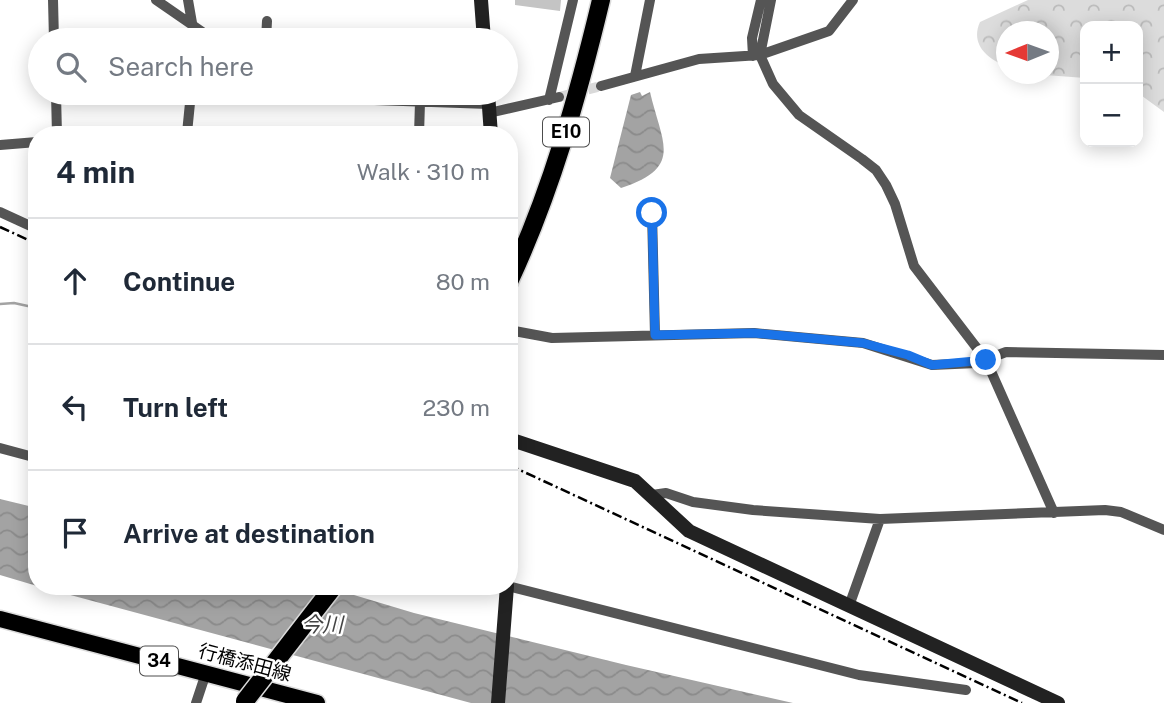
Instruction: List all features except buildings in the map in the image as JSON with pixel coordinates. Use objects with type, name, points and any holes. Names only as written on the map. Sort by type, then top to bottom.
[{"type":"highway","name":"E10","points":[[518,263],[553,174],[584,74],[601,0]]},
{"type":"highway","points":[[245,702],[327,595]]},
{"type":"main road","name":"行橋添田線","points":[[0,619],[317,703]]},
{"type":"street","points":[[52,0],[53,28]]},
{"type":"street","points":[[156,0],[196,28]]},
{"type":"street","points":[[188,0],[196,28]]},
{"type":"street","points":[[481,0],[483,28]]},
{"type":"street","points":[[518,101],[554,98],[573,0]]},
{"type":"street","points":[[635,76],[650,0]]},
{"type":"street","points":[[761,0],[752,38],[756,56],[773,84],[799,115],[876,170],[895,204],[914,266],[986,360],[1054,513]]},
{"type":"street","points":[[756,56],[771,0]]},
{"type":"street","points":[[601,86],[699,60],[756,56],[829,31],[853,0]]},
{"type":"street","points":[[267,21],[269,28]]},
{"type":"street","points":[[56,105],[57,126]]},
{"type":"street","points":[[185,126],[189,105]]},
{"type":"street","points":[[419,126],[420,105]]},
{"type":"street","points":[[489,105],[490,126]]},
{"type":"street","points":[[0,145],[28,143]]},
{"type":"street","points":[[0,212],[28,225]]},
{"type":"street","points":[[652,213],[655,335]]},
{"type":"street","points":[[518,332],[552,338],[754,333],[863,343],[908,355],[932,365],[986,360],[1017,352],[1164,355]]},
{"type":"street","points":[[518,442],[635,481],[690,531],[1058,703]]},
{"type":"street","points":[[0,448],[28,456]]},
{"type":"street","points":[[652,495],[666,493],[692,502],[753,510],[880,520],[1121,512],[1164,530]]},
{"type":"street","points":[[667,512],[692,502]]},
{"type":"street","points":[[849,606],[880,520]]},
{"type":"street","points":[[518,592],[859,675],[966,690]]},
{"type":"street","points":[[498,703],[507,595]]},
{"type":"street","points":[[196,703],[206,673]]},
{"type":"green space","points":[[1028,0],[1164,0],[1164,112],[1143,97],[1143,21],[1080,21],[1080,78],[1059,76],[1059,21],[996,21],[996,61],[987,55],[979,44],[977,30],[980,22]]},
{"type":"water","points":[[640,92],[642,96],[650,92],[664,152],[654,171],[621,188],[610,178],[631,95]]},
{"type":"water","points":[[0,499],[28,506],[28,583],[0,575]]},
{"type":"water","name":"今川","points":[[70,595],[354,595],[414,613],[793,703],[471,703]]},
{"type":"waterway","points":[[0,304],[28,306]]},
{"type":"tunnel","points":[[559,97],[601,86]]},
{"type":"railway","points":[[0,227],[28,240]]},
{"type":"railway","points":[[518,469],[1022,703]]},
{"type":"route","points":[[652,213],[655,335],[754,333],[863,343],[908,355],[932,365],[977,363],[986,360]]}]
